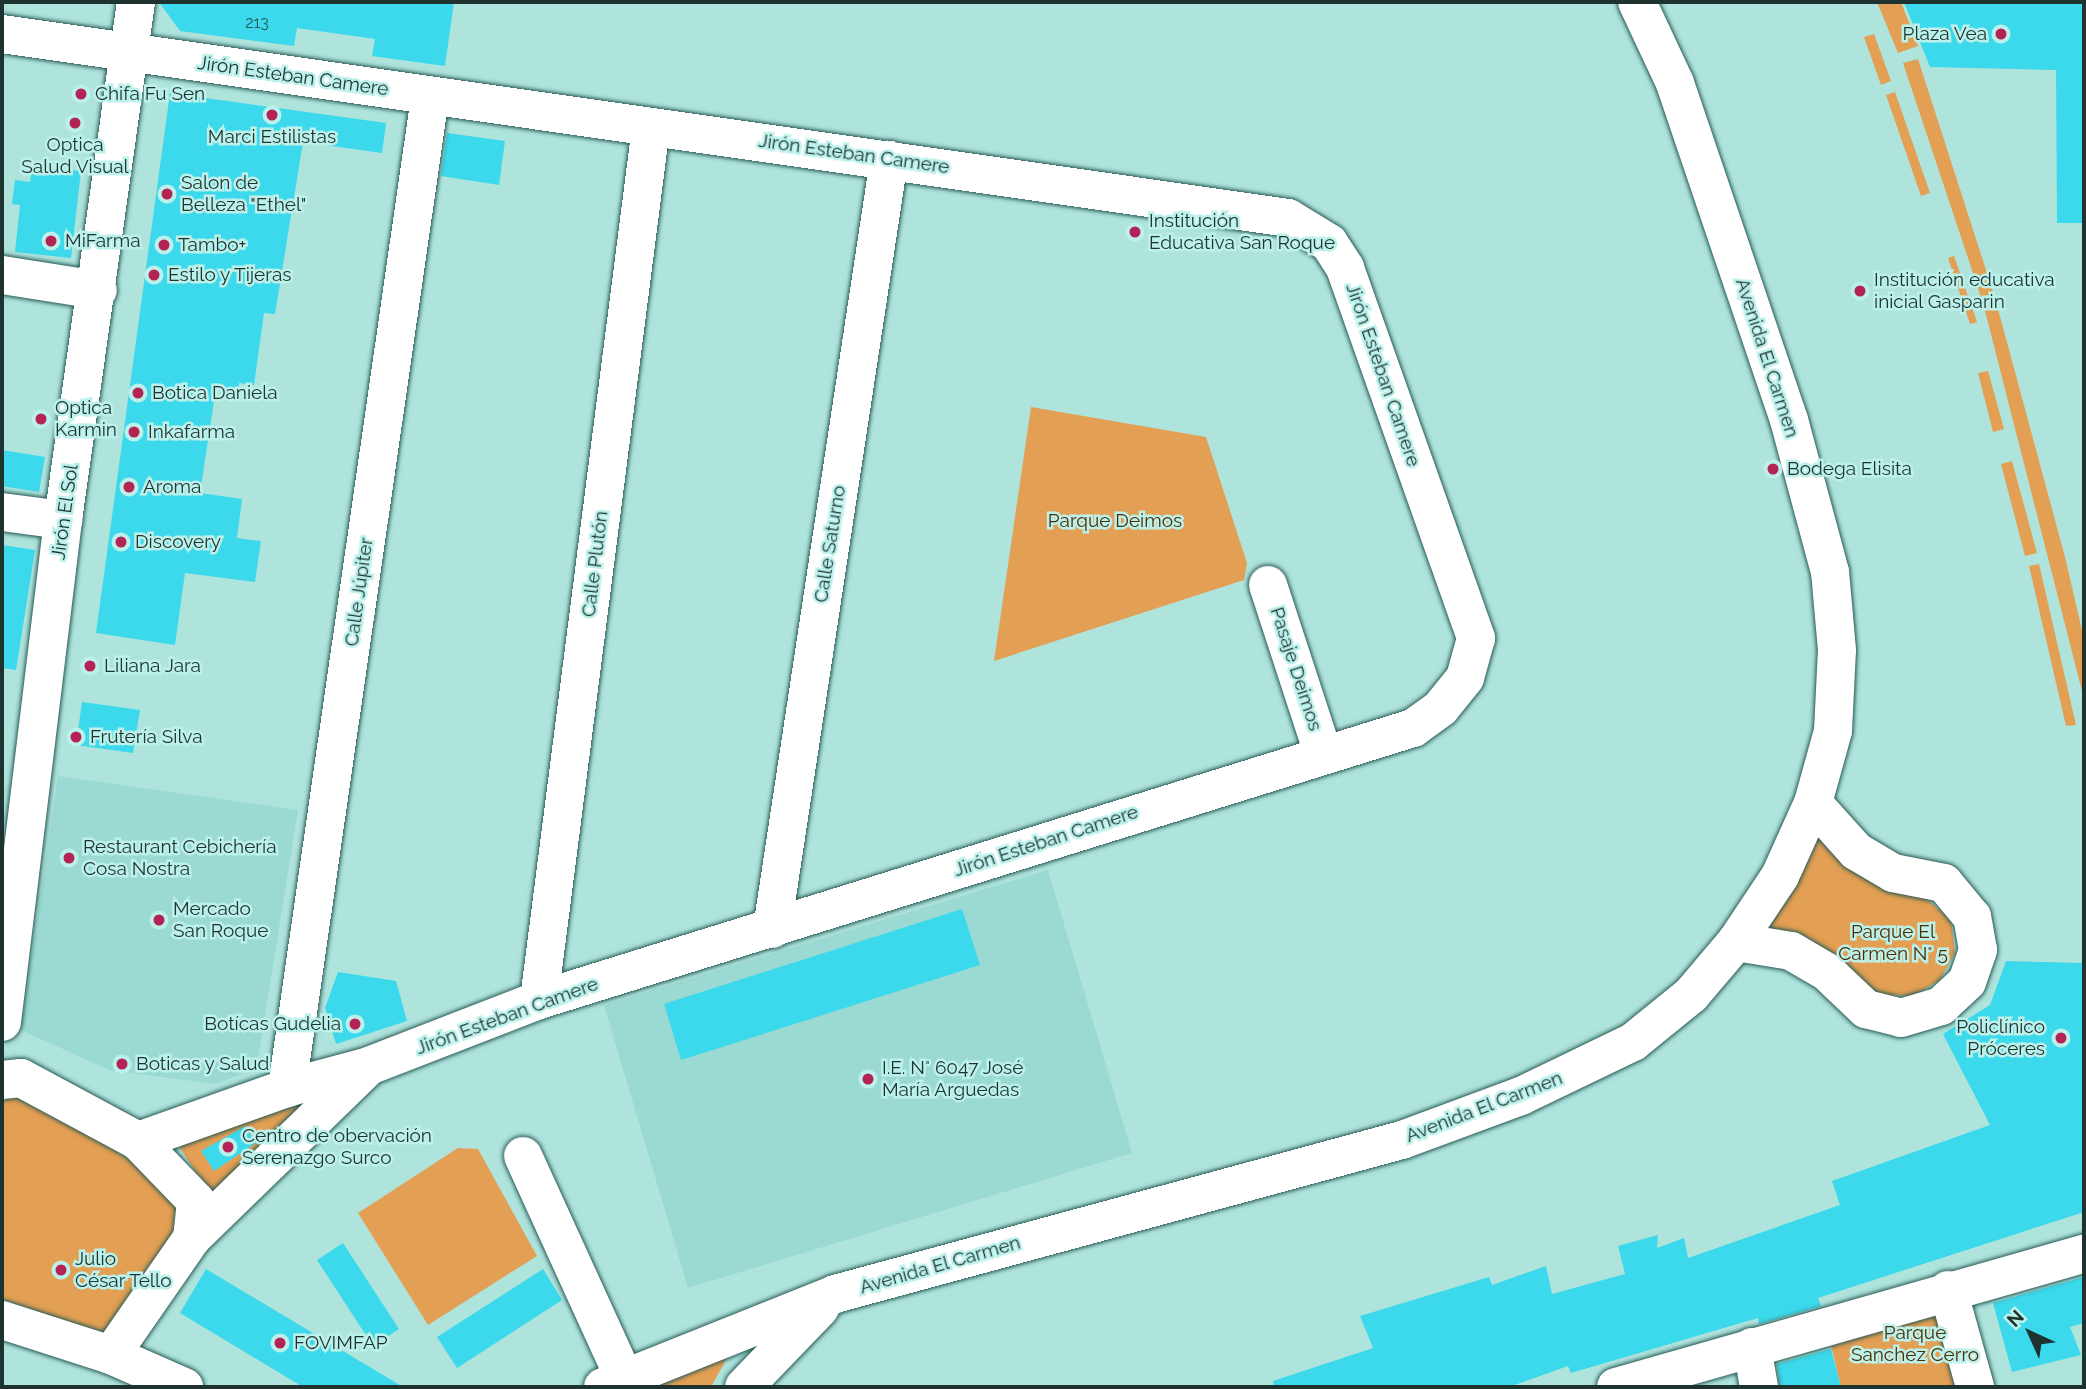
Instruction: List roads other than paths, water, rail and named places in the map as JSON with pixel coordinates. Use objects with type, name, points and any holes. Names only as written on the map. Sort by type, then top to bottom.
[{"type":"street","name":"Jirón El Sol","points":[[2,1022],[18,758],[63,520],[98,290],[136,2]]},
{"type":"street","name":"Avenida El Carmen","points":[[613,1381],[835,1294],[1402,1140],[1521,1096],[1633,1042],[1691,995],[1736,942],[1780,876],[1814,803],[1833,731],[1837,650],[1830,572],[1789,420],[1680,96],[1637,2]]},
{"type":"street","name":"Jirón Esteban Camere","points":[[2,34],[430,97],[1264,211],[1306,226],[1329,243],[1345,268],[1476,638],[1465,678],[1441,708],[1413,728],[1323,753],[772,929],[538,1000],[369,1066],[287,1088],[138,1141]]},
{"type":"street","name":"Calle Júpiter","points":[[287,1088],[430,97]]},
{"type":"street","name":"Calle Plutón","points":[[538,1000],[651,127]]},
{"type":"street","name":"Calle Saturno","points":[[772,929],[889,160]]},
{"type":"street","points":[[2,275],[98,290]]},
{"type":"street","points":[[2,512],[63,520]]},
{"type":"street","name":"Pasaje Deimos","points":[[1268,585],[1323,753]]},
{"type":"street","points":[[1736,942],[1791,951],[1827,972],[1866,1009],[1901,1018],[1941,1006],[1967,982],[1978,950],[1972,918],[1944,883],[1893,873],[1856,851],[1814,803]]},
{"type":"street","name":"Jirón Esteban Camere","points":[[111,1355],[192,1238],[369,1066]]},
{"type":"street","points":[[2,1080],[21,1078],[138,1141],[196,1201],[192,1238]]},
{"type":"street","points":[[523,1156],[613,1381]]},
{"type":"street","points":[[1616,1387],[1948,1290],[2084,1254]]},
{"type":"street","points":[[1948,1290],[1975,1387]]},
{"type":"street","points":[[744,1387],[779,1345],[835,1294]]},
{"type":"street","points":[[2,1320],[111,1355],[184,1387]]},
{"type":"street","points":[[1752,1347],[1759,1387]]},
{"type":"place","name":"Plaza Vea","points":[[2001,34]]},
{"type":"place","name":"Chifa Fu Sen","points":[[81,94]]},
{"type":"place","name":"Marci Estilistas","points":[[272,115]]},
{"type":"place","name":"Optica Salud Visual","points":[[75,123]]},
{"type":"place","name":"Salon de Belleza \"Ethel\"","points":[[167,194]]},
{"type":"place","name":"Institución Educativa San Roque","points":[[1135,232]]},
{"type":"place","name":"MiFarma","points":[[51,241]]},
{"type":"place","name":"Tambo+","points":[[164,245]]},
{"type":"place","name":"Estilo y Tijeras","points":[[154,275]]},
{"type":"place","name":"Institución educativa inicial Gasparin","points":[[1860,291]]},
{"type":"place","name":"Botica Daniela","points":[[138,393]]},
{"type":"place","name":"Optica Karmin","points":[[41,419]]},
{"type":"place","name":"Inkafarma","points":[[134,432]]},
{"type":"place","name":"Bodega Elisita","points":[[1773,469]]},
{"type":"place","name":"Aroma","points":[[129,487]]},
{"type":"place","name":"Discovery","points":[[121,542]]},
{"type":"place","name":"Liliana Jara","points":[[90,666]]},
{"type":"place","name":"Frutería Silva","points":[[76,737]]},
{"type":"place","name":"Restaurant Cebichería Cosa Nostra","points":[[69,858]]},
{"type":"place","name":"Mercado San Roque","points":[[159,920]]},
{"type":"place","name":"Botícas Gudelia","points":[[355,1024]]},
{"type":"place","name":"Policlínico Próceres","points":[[2061,1038]]},
{"type":"place","name":"Boticas y Salud","points":[[122,1064]]},
{"type":"place","name":"I.E. N° 6047 José María Arguedas","points":[[868,1079]]},
{"type":"place","name":"Centro de obervación Serenazgo Surco","points":[[228,1147]]},
{"type":"place","name":"Julio César Tello","points":[[61,1270]]},
{"type":"place","name":"FOVIMFAP","points":[[280,1343]]},
{"type":"park label","name":"Parque Deimos","points":[[1115,521]]},
{"type":"park label","name":"Parque El Carmen N° 5","points":[[1893,943]]},
{"type":"park label","name":"Parque Sanchez Cerro","points":[[1915,1344]]}]
